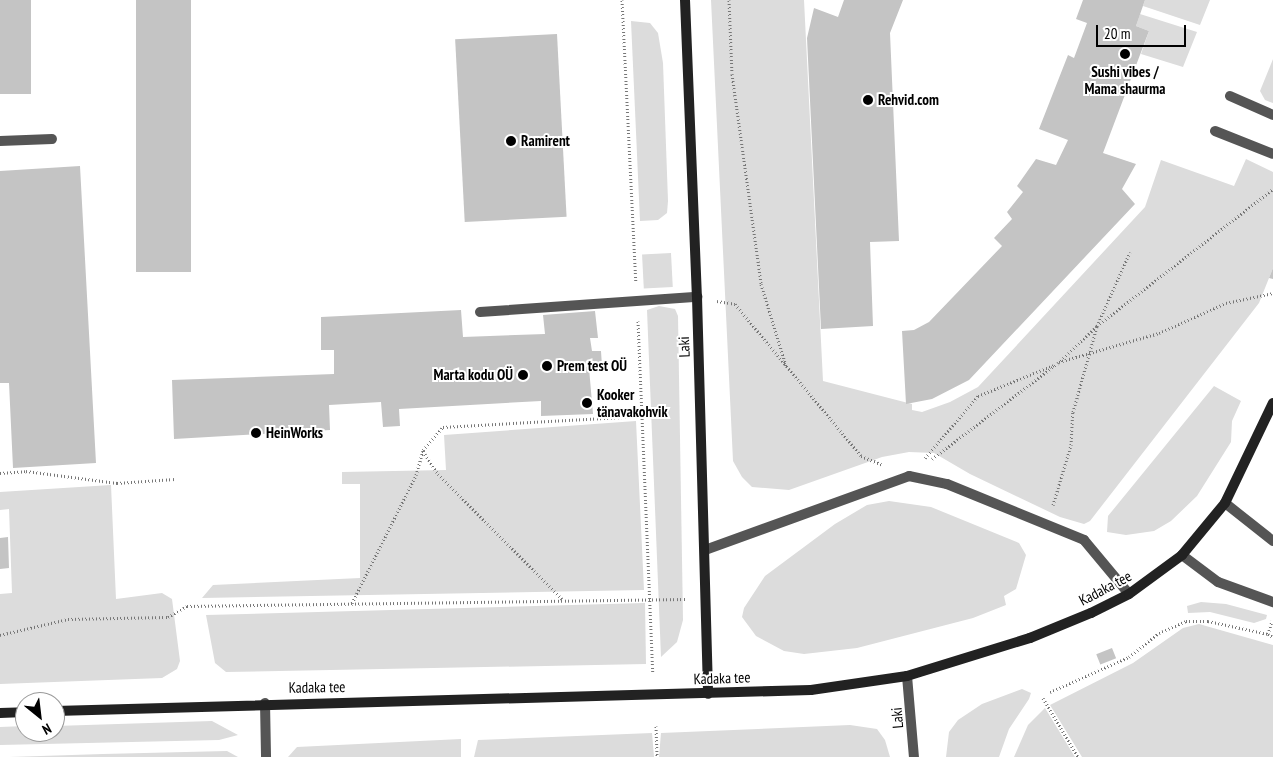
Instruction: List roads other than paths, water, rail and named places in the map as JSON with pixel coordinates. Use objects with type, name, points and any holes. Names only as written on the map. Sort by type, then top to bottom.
[{"type":"main road","name":"Laki","points":[[685,0],[697,297],[707,600],[708,694]]},
{"type":"main road","name":"Kadaka tee","points":[[65,711],[265,703],[708,694],[812,690],[907,676],[1030,638],[1129,594],[1182,555],[1224,503],[1273,403]]},
{"type":"main road","points":[[0,713],[15,712]]},
{"type":"street","points":[[1230,96],[1273,115]]},
{"type":"street","points":[[1215,131],[1273,154]]},
{"type":"street","points":[[0,140],[52,139]]},
{"type":"street","points":[[480,312],[697,297]]},
{"type":"street","points":[[705,550],[909,476],[947,484],[1084,540],[1129,594]]},
{"type":"street","points":[[1224,503],[1273,542]]},
{"type":"street","points":[[1182,555],[1218,582],[1273,602]]},
{"type":"street","name":"Laki","points":[[907,676],[914,757]]},
{"type":"street","points":[[265,703],[266,757]]},
{"type":"place","name":"Sushi vibes / Mama shaurma","points":[[1125,54]]},
{"type":"place","name":"Rehvid.com","points":[[868,100]]},
{"type":"place","name":"Ramirent","points":[[511,141]]},
{"type":"place","name":"Prem test OÜ","points":[[547,366]]},
{"type":"place","name":"Marta kodu OÜ","points":[[523,375]]},
{"type":"place","name":"Kooker tänavakohvik","points":[[587,403]]},
{"type":"place","name":"HeinWorks","points":[[256,433]]}]
